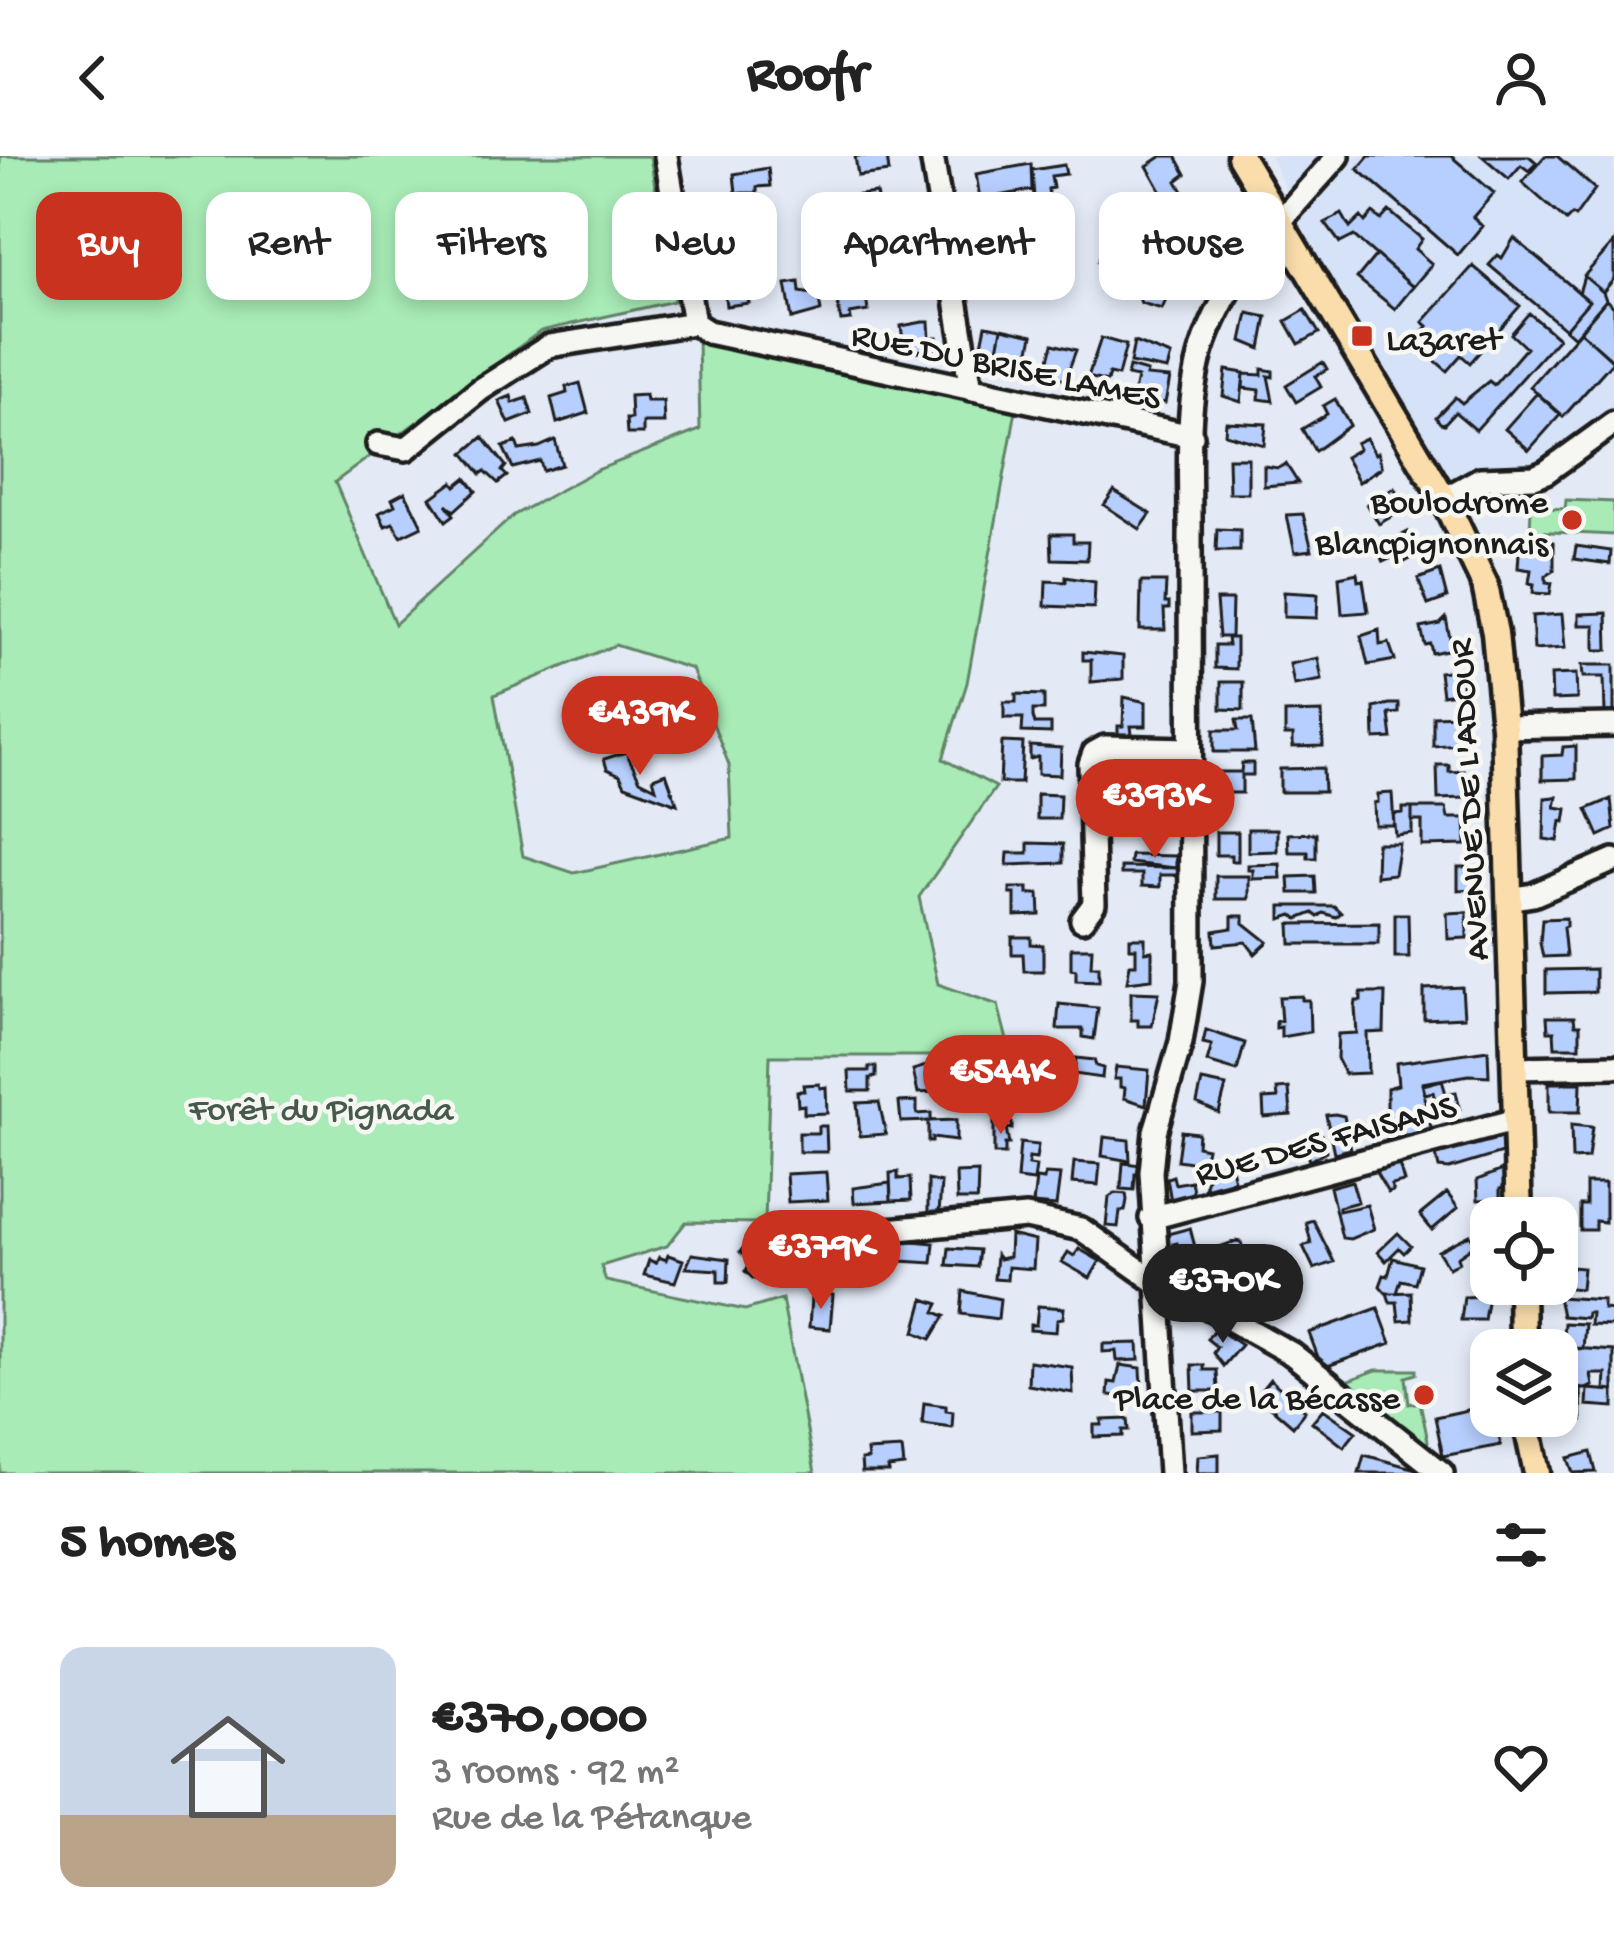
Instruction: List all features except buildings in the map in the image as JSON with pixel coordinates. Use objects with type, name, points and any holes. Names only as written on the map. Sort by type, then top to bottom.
[{"type":"main road","name":"AVENUE DE L'ADOUR","points":[[1240,156],[1261,192]]},
{"type":"main road","name":"AVENUE DE L'ADOUR","points":[[1285,233],[1444,499],[1487,595],[1504,727],[1518,1197]]},
{"type":"main road","points":[[1529,1437],[1537,1473]]},
{"type":"street","points":[[378,444],[406,449],[480,390],[549,346],[694,323],[666,156]]},
{"type":"street","points":[[932,156],[971,388]]},
{"type":"street","points":[[1285,212],[1338,156]]},
{"type":"street","points":[[1170,1473],[1151,1218],[1155,1132],[1184,1027],[1191,981],[1192,436],[1197,365],[1226,300]]},
{"type":"street","name":"RUE DU BRISE LAMES","points":[[694,323],[708,332],[1192,436]]},
{"type":"street","points":[[1444,499],[1480,479],[1534,477],[1546,472],[1614,423]]},
{"type":"street","points":[[1504,727],[1614,725]]},
{"type":"street","points":[[1082,920],[1094,904],[1090,764],[1094,753],[1105,747],[1189,749]]},
{"type":"street","points":[[1509,899],[1533,895],[1614,860]]},
{"type":"street","points":[[1515,1068],[1614,1066]]},
{"type":"street","name":"RUE DES FAISANS","points":[[1151,1218],[1516,1120]]},
{"type":"street","points":[[791,1239],[1026,1216],[1082,1229],[1159,1284],[1292,1354],[1442,1473]]},
{"type":"shaded area","points":[[1270,156],[1614,156],[1614,431],[1464,511],[1349,326]]},
{"type":"green space","name":"Forêt du Pignada","points":[[0,156],[650,156],[656,192],[612,192],[612,300],[674,301],[541,331],[335,482],[395,624],[514,515],[597,470],[700,430],[698,340],[1016,410],[967,683],[943,759],[996,787],[919,897],[938,984],[998,1005],[1011,1056],[770,1056],[765,1223],[686,1222],[667,1246],[601,1266],[606,1281],[745,1310],[782,1299],[815,1473],[0,1473]],"holes":[[[615,645],[692,669],[729,765],[732,838],[574,873],[523,856],[494,695]]]},
{"type":"green space","name":"Boulodrome Blancpignonnais","points":[[1566,500],[1614,502],[1614,535],[1530,531],[1531,507],[1565,509]]},
{"type":"green space","points":[[1376,1370],[1416,1370],[1406,1377],[1409,1404],[1420,1402],[1428,1441],[1425,1450],[1347,1381]]},
{"type":"place","name":"Lazaret","points":[[1362,336]]},
{"type":"place","name":"Boulodrome Blancpignonnais","points":[[1572,520]]},
{"type":"place","name":"Place de la Bécasse","points":[[1424,1395]]}]
